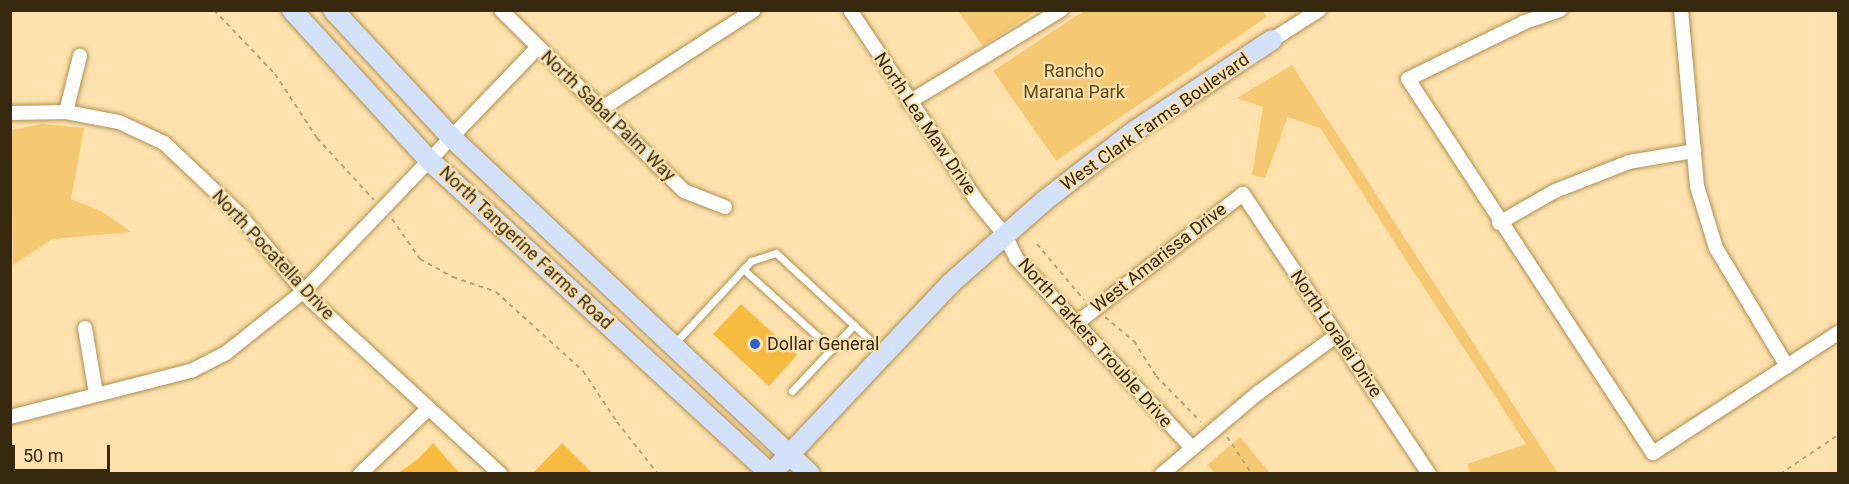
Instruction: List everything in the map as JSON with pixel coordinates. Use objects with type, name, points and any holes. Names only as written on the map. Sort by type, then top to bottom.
[{"type":"street","name":"North Tangerine Farms Road","points":[[292,10],[429,160],[771,473]]},
{"type":"street","name":"North Tangerine Farms Road","points":[[333,10],[451,137],[790,452],[810,474]]},
{"type":"street","name":"North Sabal Palm Way","points":[[501,10],[684,191],[726,207]]},
{"type":"street","points":[[601,109],[754,10]]},
{"type":"street","name":"North Lea Maw Drive","points":[[850,10],[976,200],[1005,235]]},
{"type":"street","points":[[909,102],[1061,10]]},
{"type":"street","name":"West Clark Farms Boulevard","points":[[771,473],[950,284],[1005,235],[1109,150],[1272,39],[1319,10]]},
{"type":"street","points":[[1560,10],[1522,23],[1408,79],[1498,223],[1653,453],[1839,333]]},
{"type":"street","points":[[1681,10],[1697,186],[1716,248],[1787,366]]},
{"type":"street","points":[[10,417],[191,371],[226,353],[304,291],[538,47]]},
{"type":"street","points":[[66,112],[80,56]]},
{"type":"street","name":"North Pocatella Drive","points":[[10,113],[66,112],[119,122],[164,143],[238,213],[304,291],[500,474]]},
{"type":"street","points":[[1498,223],[1555,192],[1629,162],[1694,151]]},
{"type":"street","name":"West Amarissa Drive","points":[[1077,323],[1243,194]]},
{"type":"street","name":"North Loralei Drive","points":[[1243,194],[1429,474]]},
{"type":"street","name":"North Parkers Trouble Drive","points":[[1005,235],[1016,258],[1191,447]]},
{"type":"street","points":[[85,328],[96,394]]},
{"type":"street","points":[[1162,474],[1191,447],[1337,335]]},
{"type":"street","points":[[360,474],[429,408]]},
{"type":"lane","points":[[674,344],[751,261],[776,253],[884,352]]},
{"type":"lane","points":[[743,269],[832,348]]},
{"type":"lane","points":[[792,391],[854,325]]},
{"type":"path","points":[[214,10],[276,74],[317,138],[382,209],[420,259],[453,277],[496,292],[584,371],[617,422],[658,474]]},
{"type":"path","points":[[1037,244],[1077,294],[1134,341],[1156,376],[1202,423],[1232,439],[1252,474]]},
{"type":"path","points":[[1780,474],[1839,435]]},
{"type":"green space","name":"Rancho Marana Park","points":[[1262,10],[1267,17],[1056,161],[993,71],[1084,11]]},
{"type":"green space","name":"Rancho Marana Park","points":[[958,11],[1036,11],[983,46]]},
{"type":"green space","points":[[1292,65],[1558,473],[1470,473],[1467,464],[1526,444],[1320,128],[1288,117],[1265,178],[1252,175],[1263,107],[1237,98]]},
{"type":"green space","points":[[42,124],[84,128],[71,199],[101,211],[131,232],[52,239],[13,265],[11,130]]},
{"type":"green space","points":[[1240,437],[1270,473],[1215,473],[1207,465]]},
{"type":"building","name":"Dollar General","points":[[741,304],[797,355],[769,386],[713,334]]},
{"type":"building","points":[[433,443],[460,474],[397,474],[418,459]]},
{"type":"building","points":[[562,443],[593,474],[532,474]]},
{"type":"place","name":"Dollar General","points":[[755,344]]}]
